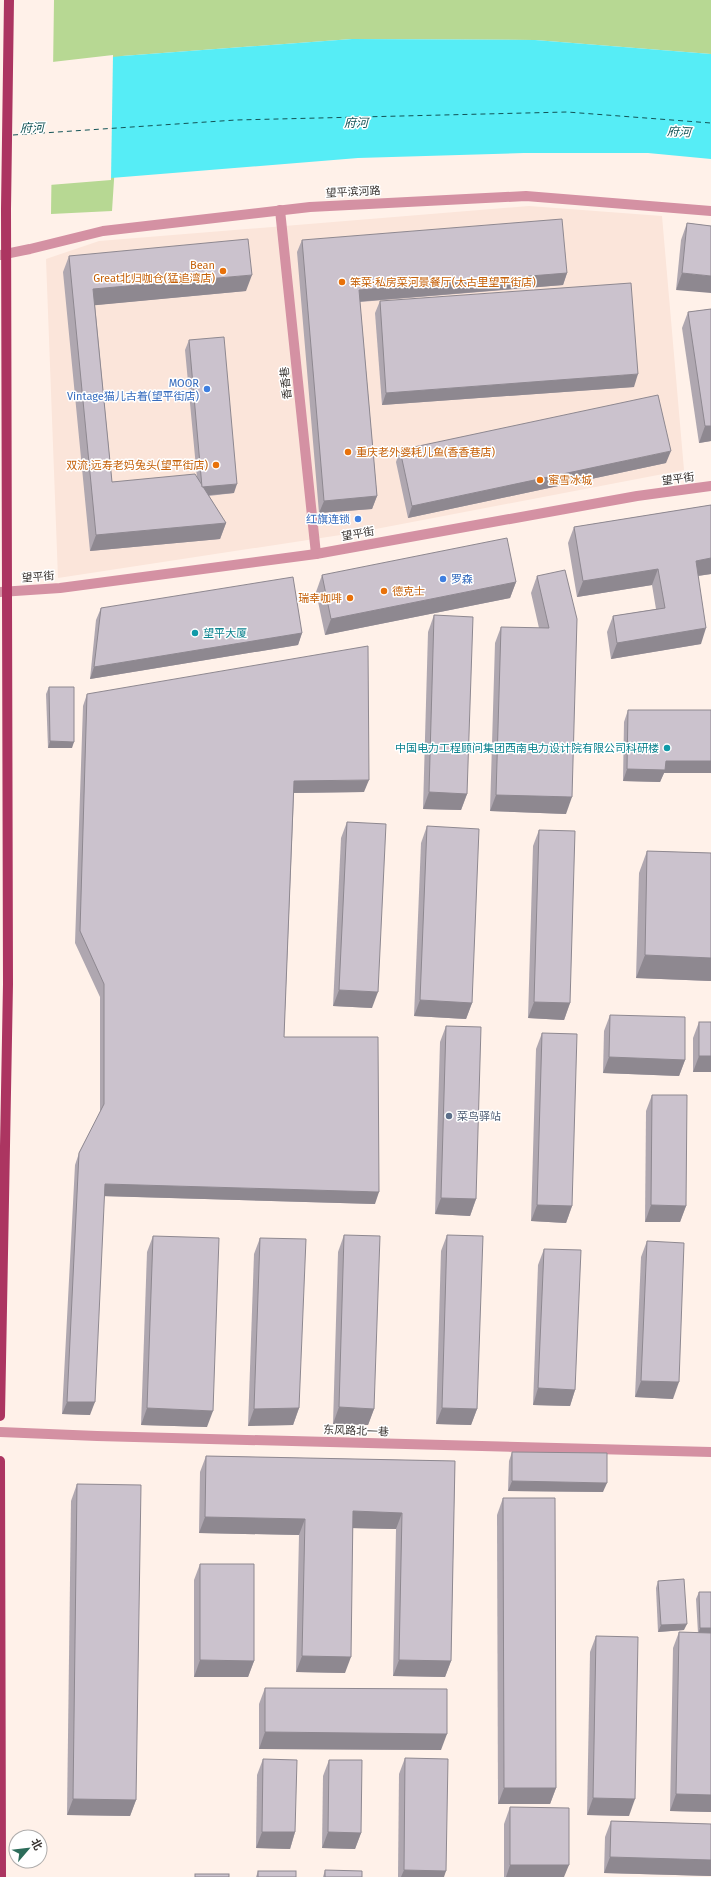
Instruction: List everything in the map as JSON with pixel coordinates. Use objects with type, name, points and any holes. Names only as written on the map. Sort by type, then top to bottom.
[{"type":"main road","points":[[0,1416],[8,984],[4,592],[3,255],[6,209],[9,0]]},
{"type":"main road","points":[[0,1461],[1,1877]]},
{"type":"street","name":"望平滨河路","points":[[3,255],[103,231],[310,207],[526,196],[711,211]]},
{"type":"street","name":"香香巷","points":[[280,210],[316,554]]},
{"type":"street","name":"望平街","points":[[4,592],[60,588],[316,554],[637,496],[711,486]]},
{"type":"street","name":"东风路北一巷","points":[[0,1432],[97,1436],[711,1452]]},
{"type":"shaded area","points":[[529,206],[662,216],[684,470],[360,532],[58,578],[46,259],[99,241]]},
{"type":"green space","points":[[54,0],[711,0],[711,54],[535,40],[352,39],[122,56],[112,211],[51,214]]},
{"type":"water","name":"府河","points":[[352,39],[535,40],[711,54],[711,159],[648,153],[524,153],[358,158],[0,187],[0,70],[122,56]]},
{"type":"pier","points":[[113,55],[111,180],[0,189],[0,68]]},
{"type":"building","points":[[562,219],[567,273],[359,290],[377,496],[324,501],[302,240]]},
{"type":"building","points":[[687,223],[711,226],[711,276],[682,273]]},
{"type":"building","points":[[248,239],[252,275],[93,289],[112,482],[195,474],[226,523],[96,535],[69,256]]},
{"type":"building","points":[[631,283],[638,374],[386,393],[380,301]]},
{"type":"building","points":[[711,309],[711,426],[705,426],[688,312]]},
{"type":"building","points":[[224,337],[237,484],[202,487],[189,340]]},
{"type":"building","points":[[658,395],[671,451],[412,506],[400,450]]},
{"type":"building","points":[[711,505],[711,558],[696,561],[706,628],[617,643],[613,616],[665,608],[658,569],[583,581],[574,527]]},
{"type":"building","points":[[507,538],[516,582],[331,619],[322,575]]},
{"type":"building","points":[[565,570],[577,619],[572,797],[496,795],[501,627],[549,628],[537,576]]},
{"type":"building","name":"望平大厦","points":[[293,577],[302,633],[94,667],[101,608]]},
{"type":"building","points":[[434,615],[473,617],[467,794],[429,792]]},
{"type":"building","points":[[368,646],[369,780],[294,781],[284,1037],[378,1037],[379,1192],[105,1184],[95,1402],[67,1402],[79,1153],[104,1104],[104,984],[80,931],[87,694]]},
{"type":"building","points":[[49,687],[74,687],[74,742],[50,741]]},
{"type":"building","name":"中国电力工程顾问集团西南电力设计院有限公司科研楼","points":[[628,710],[711,710],[711,761],[666,761],[665,770],[627,769]]},
{"type":"building","points":[[347,822],[386,824],[378,992],[339,990]]},
{"type":"building","points":[[427,826],[479,829],[472,1003],[420,1000]]},
{"type":"building","points":[[539,830],[575,831],[570,1003],[534,1002]]},
{"type":"building","points":[[647,851],[711,853],[711,958],[645,955]]},
{"type":"building","points":[[610,1015],[685,1017],[685,1060],[609,1057]]},
{"type":"building","points":[[699,1022],[711,1022],[711,1056],[699,1056]]},
{"type":"building","points":[[446,1026],[481,1027],[476,1199],[441,1198]]},
{"type":"building","points":[[542,1033],[577,1034],[572,1206],[537,1205]]},
{"type":"building","points":[[652,1095],[687,1095],[686,1206],[651,1205]]},
{"type":"building","points":[[344,1235],[380,1236],[374,1409],[339,1407]]},
{"type":"building","points":[[447,1235],[483,1236],[477,1409],[442,1408]]},
{"type":"building","points":[[153,1236],[219,1238],[213,1411],[147,1408]]},
{"type":"building","points":[[260,1238],[306,1239],[299,1408],[254,1409]]},
{"type":"building","points":[[647,1241],[684,1243],[679,1382],[641,1381]]},
{"type":"building","points":[[544,1249],[581,1250],[575,1390],[538,1388]]},
{"type":"building","points":[[512,1452],[607,1453],[607,1483],[512,1481]]},
{"type":"building","points":[[206,1456],[455,1461],[451,1661],[399,1660],[402,1513],[353,1511],[351,1657],[302,1656],[305,1519],[205,1517]]},
{"type":"building","points":[[77,1484],[141,1485],[136,1800],[73,1799]]},
{"type":"building","points":[[503,1498],[555,1498],[556,1788],[504,1788]]},
{"type":"building","points":[[200,1564],[254,1564],[254,1661],[200,1660]]},
{"type":"building","points":[[684,1579],[687,1624],[661,1625],[658,1581]]},
{"type":"building","points":[[699,1592],[711,1592],[711,1628],[700,1628]]},
{"type":"building","points":[[679,1632],[711,1633],[711,1795],[676,1794]]},
{"type":"building","points":[[596,1636],[638,1637],[635,1799],[593,1798]]},
{"type":"building","points":[[265,1688],[447,1689],[447,1734],[265,1732]]},
{"type":"building","points":[[405,1758],[448,1759],[446,1871],[404,1870]]},
{"type":"building","points":[[263,1759],[297,1760],[295,1832],[262,1832]]},
{"type":"building","points":[[329,1760],[362,1760],[361,1833],[328,1832]]},
{"type":"building","points":[[510,1807],[569,1808],[569,1865],[510,1865]]},
{"type":"building","points":[[611,1821],[711,1824],[711,1860],[610,1857]]},
{"type":"building","points":[[325,1870],[362,1871],[362,1877],[325,1877]]},
{"type":"building","points":[[258,1871],[296,1871],[296,1877],[258,1877]]},
{"type":"building","points":[[195,1874],[229,1874],[229,1877],[195,1877]]},
{"type":"ferry route","points":[[13,135],[236,120],[567,112],[711,123]]},
{"type":"place","name":"Bean Great北归咖仓(猛追湾店)","points":[[223,271]]},
{"type":"place","name":"笨菜·私房菜河景餐厅(太古里望平街店)","points":[[342,282]]},
{"type":"place","name":"MOOR Vintage猫儿古着(望平街店)","points":[[207,389]]},
{"type":"place","name":"重庆老外婆耗儿鱼(香香巷店)","points":[[348,452]]},
{"type":"place","name":"双流·远寿老妈兔头(望平街店)","points":[[216,465]]},
{"type":"place","name":"蜜雪冰城","points":[[540,480]]},
{"type":"place","name":"红旗连锁","points":[[358,519]]},
{"type":"place","name":"罗森","points":[[443,579]]},
{"type":"place","name":"德克士","points":[[384,591]]},
{"type":"place","name":"瑞幸咖啡","points":[[350,598]]},
{"type":"place","name":"望平大厦","points":[[195,633]]},
{"type":"place","name":"中国电力工程顾问集团西南电力设计院有限公司科研楼","points":[[667,748]]},
{"type":"place","name":"菜鸟驿站","points":[[449,1116]]}]
